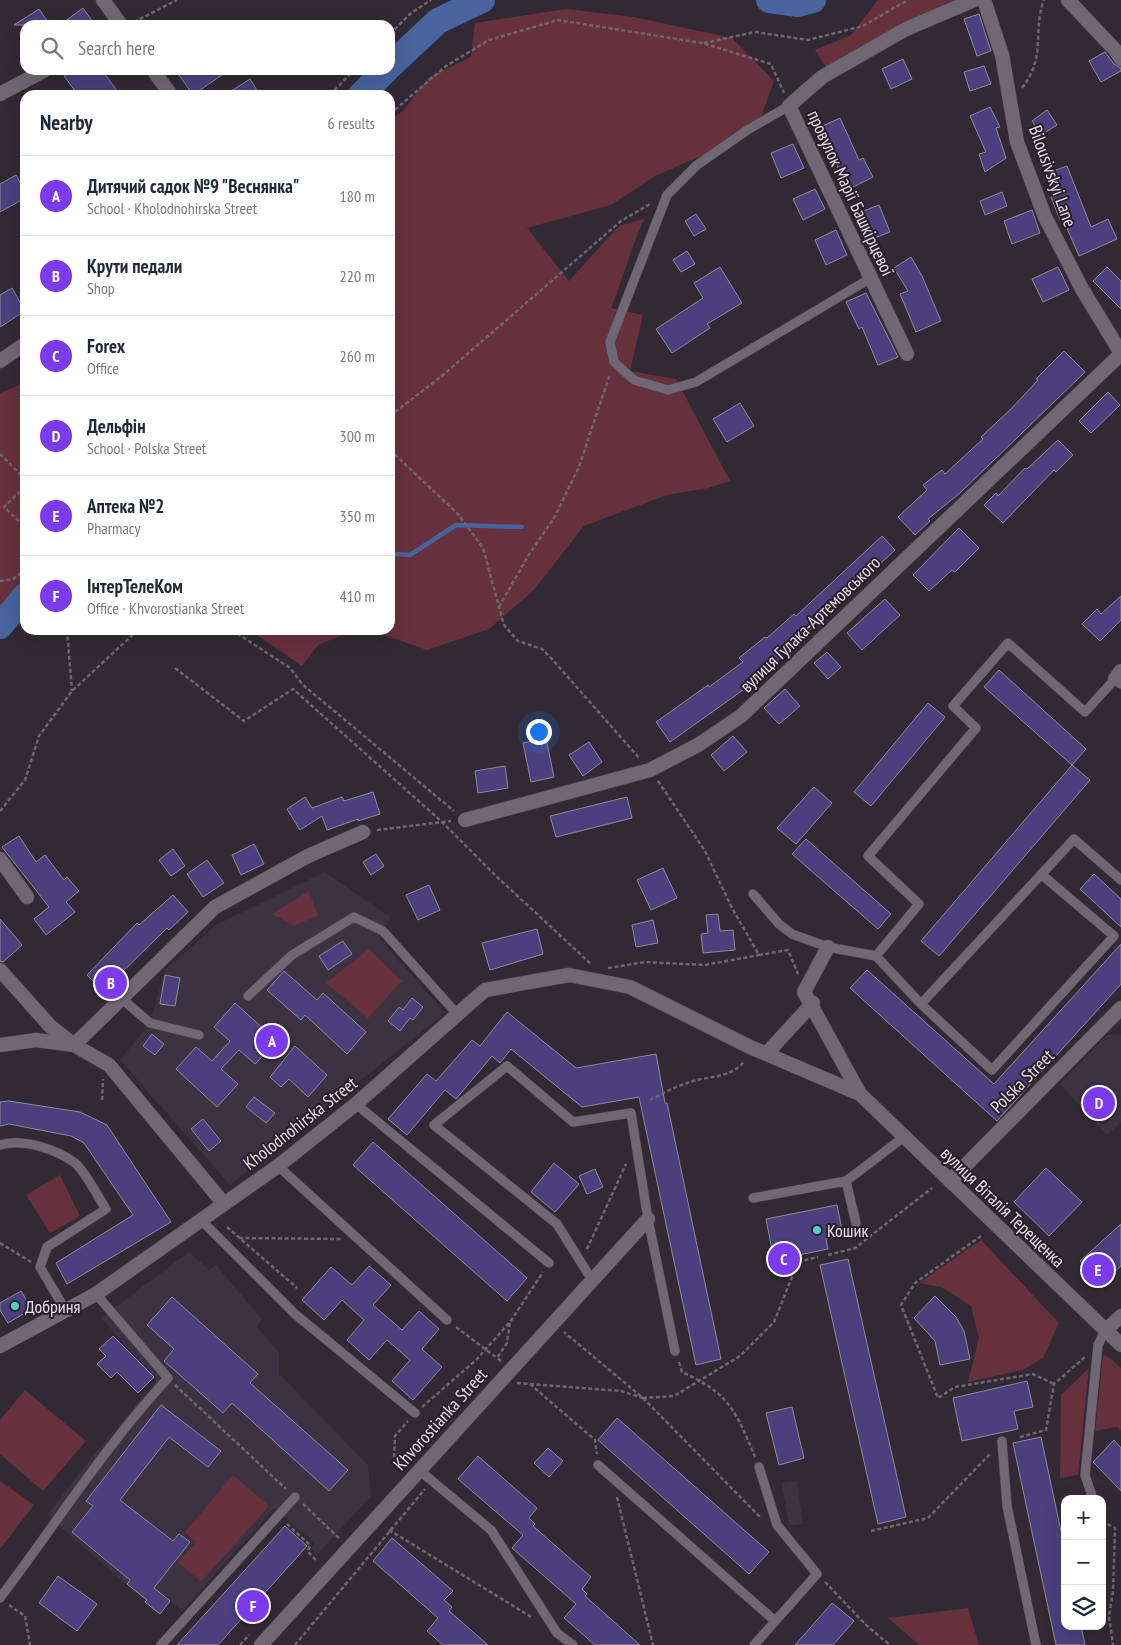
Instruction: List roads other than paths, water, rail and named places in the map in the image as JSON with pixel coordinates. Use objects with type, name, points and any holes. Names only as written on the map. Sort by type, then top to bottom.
[{"type":"street","points":[[103,0],[117,20]]},
{"type":"street","name":"провулок Марії Башкірцевої","points":[[907,354],[789,106],[822,77],[906,29],[974,0]]},
{"type":"street","name":"Bilousivskyi Lane","points":[[984,0],[1002,55],[1017,142],[1045,217],[1082,289],[1121,354]]},
{"type":"street","points":[[1068,0],[1116,51],[1121,59]]},
{"type":"street","points":[[0,94],[36,75]]},
{"type":"street","points":[[157,75],[167,90]]},
{"type":"street","points":[[0,360],[20,347]]},
{"type":"street","name":"вулиця Гулака-Артемовського","points":[[465,820],[650,770],[698,746],[741,716],[1121,354]]},
{"type":"street","points":[[74,1044],[215,907],[308,856],[364,832]]},
{"type":"street","points":[[0,859],[27,897]]},
{"type":"street","name":"вулиця Віталія Терещенка","points":[[828,947],[804,992],[812,1003],[860,1094],[1121,1346]]},
{"type":"street","points":[[0,970],[50,1026],[74,1044],[108,1064],[224,1204]]},
{"type":"street","name":"Kholodnohirska Street","points":[[0,1346],[96,1294],[278,1166],[356,1104],[485,990],[569,974],[630,987]]},
{"type":"street","name":"вулиця Віталія Терещенка","points":[[630,987],[750,1047],[860,1094]]},
{"type":"street","points":[[767,1053],[812,1003]]},
{"type":"street","name":"Polska Street","points":[[950,1181],[1121,1008]]},
{"type":"street","points":[[0,1045],[36,1040],[74,1044]]},
{"type":"street","name":"Khvorostianka Street","points":[[261,1645],[648,1219]]},
{"type":"street","points":[[1105,1331],[1121,1316]]},
{"type":"lane","points":[[789,106],[749,129],[697,165],[667,195],[610,342],[614,362],[634,380],[668,390],[696,382],[871,278]]},
{"type":"lane","points":[[876,956],[918,904],[868,856],[976,728],[953,706],[1008,642],[1085,712],[1119,678]]},
{"type":"lane","points":[[921,1004],[1074,839],[1121,880]]},
{"type":"lane","points":[[753,894],[779,924],[792,934],[828,947],[876,956],[921,1004],[992,1070],[1114,936],[1041,874]]},
{"type":"lane","points":[[248,996],[292,955],[354,917],[383,931],[457,1014]]},
{"type":"lane","points":[[120,998],[150,1023],[199,1035]]},
{"type":"lane","points":[[592,1280],[557,1224],[434,1125],[507,1066],[573,1122],[631,1113],[648,1219],[675,1351]]},
{"type":"lane","points":[[356,1104],[549,1263]]},
{"type":"lane","points":[[753,1198],[846,1181],[904,1137]]},
{"type":"lane","points":[[0,1145],[10,1142],[47,1149],[76,1164],[106,1209],[48,1247],[40,1267],[66,1311]]},
{"type":"lane","points":[[278,1166],[447,1320]]},
{"type":"lane","points":[[846,1181],[856,1223]]},
{"type":"lane","points":[[202,1221],[295,1314],[415,1413]]},
{"type":"lane","points":[[3,1600],[97,1463],[168,1378],[96,1294]]},
{"type":"lane","points":[[1091,1495],[1085,1475],[1098,1345],[1105,1331]]},
{"type":"lane","points":[[1002,1441],[1007,1506],[1036,1645]]},
{"type":"lane","points":[[598,1465],[775,1621]]},
{"type":"lane","points":[[754,1645],[817,1574],[777,1525],[759,1467]]},
{"type":"lane","points":[[419,1470],[491,1530],[557,1632],[573,1645]]},
{"type":"lane","points":[[161,1645],[295,1497]]},
{"type":"waterway","points":[[395,61],[438,21],[482,0]]},
{"type":"waterway","points":[[769,0],[798,4],[813,0]]},
{"type":"waterway","points":[[366,90],[381,75]]},
{"type":"waterway","points":[[395,554],[410,555],[456,525],[522,527]]},
{"type":"waterway","points":[[0,626],[20,602]]},
{"type":"place","name":"Крути педали","points":[[111,983]]},
{"type":"place","name":"Дитячий садок №9 \"Веснянка\"","points":[[272,1041]]},
{"type":"place","name":"Дельфін","points":[[1099,1103]]},
{"type":"place","name":"Кошик","points":[[817,1230]]},
{"type":"place","name":"Forex","points":[[784,1259]]},
{"type":"place","name":"Аптека №2","points":[[1098,1270]]},
{"type":"place","name":"Добриня","points":[[15,1306]]},
{"type":"place","name":"ІнтерТелеКом","points":[[253,1606]]}]
